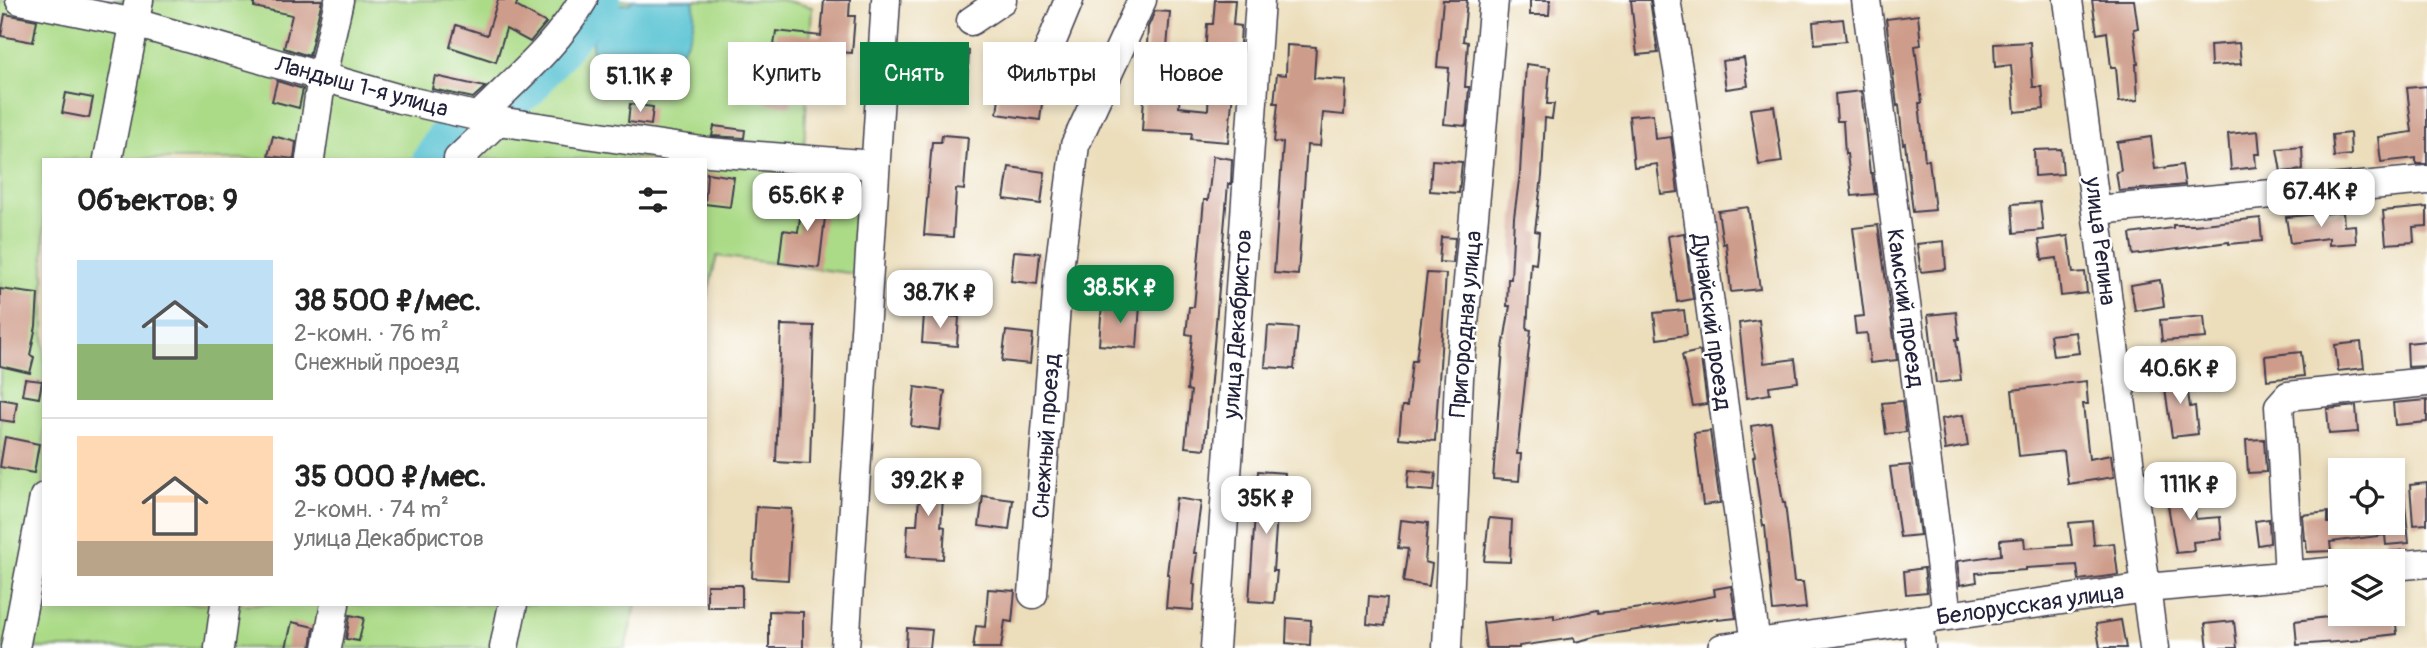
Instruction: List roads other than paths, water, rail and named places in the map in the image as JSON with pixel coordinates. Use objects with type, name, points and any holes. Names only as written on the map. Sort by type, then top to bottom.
[{"type":"street","name":"Ландыш 1-я улица","points":[[20,0],[137,11],[322,76],[400,99],[489,119],[704,156],[874,165]]},
{"type":"street","points":[[310,158],[322,76],[339,0]]},
{"type":"street","points":[[459,158],[574,15],[583,0]]},
{"type":"street","points":[[845,648],[886,0]]},
{"type":"street","points":[[971,21],[1002,0]]},
{"type":"street","points":[[1052,42],[1069,0]]},
{"type":"street","name":"Снежный проезд","points":[[1033,594],[1059,269],[1075,145],[1142,0]]},
{"type":"street","name":"улица Декабристов","points":[[1215,648],[1259,0]]},
{"type":"street","name":"Пригородная улица","points":[[1447,648],[1459,378],[1494,0]]},
{"type":"street","name":"Дунайский проезд","points":[[1666,0],[1679,75],[1756,644]]},
{"type":"street","name":"Камский проезд","points":[[1866,0],[1947,615]]},
{"type":"street","name":"улица Репина","points":[[2068,0],[2154,648]]},
{"type":"street","points":[[108,158],[137,11]]},
{"type":"street","points":[[2097,210],[2427,180]]},
{"type":"street","points":[[2289,575],[2279,405],[2288,396],[2427,382]]},
{"type":"street","points":[[15,648],[42,506]]},
{"type":"street","points":[[2405,565],[2427,563]]},
{"type":"street","name":"Белорусская улица","points":[[1722,648],[2146,588],[2328,572]]},
{"type":"street","points":[[219,648],[225,606]]},
{"type":"street","points":[[327,648],[335,606]]},
{"type":"street","points":[[503,648],[513,606]]},
{"type":"street","points":[[1918,620],[1921,648]]},
{"type":"water","points":[[632,0],[693,0],[693,25],[689,38],[673,59],[651,71],[626,69],[592,53],[592,41],[616,5],[631,3]]},
{"type":"waterway","points":[[501,108],[528,91],[603,0]]},
{"type":"waterway","points":[[431,158],[443,138],[472,124]]}]
